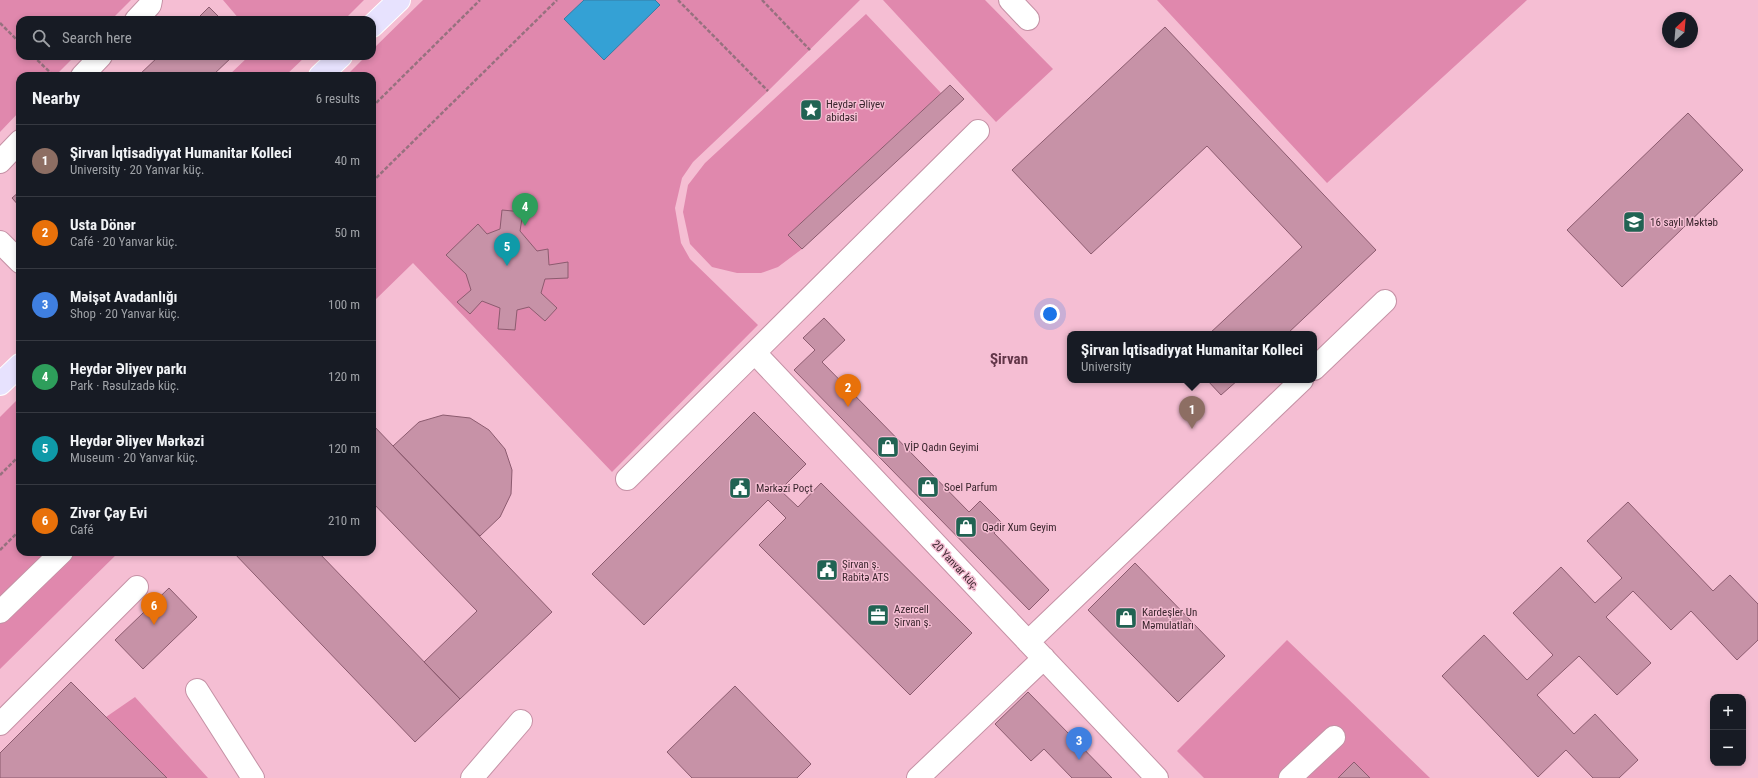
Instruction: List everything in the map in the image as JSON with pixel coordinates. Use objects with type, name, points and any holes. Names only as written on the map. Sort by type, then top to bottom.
[{"type":"main road","points":[[376,22],[399,0]]},
{"type":"main road","points":[[324,72],[337,60]]},
{"type":"main road","points":[[0,384],[16,369]]},
{"type":"street","points":[[140,16],[150,5],[151,0]]},
{"type":"street","points":[[1010,0],[1028,19]]},
{"type":"street","points":[[86,72],[98,60]]},
{"type":"street","points":[[627,479],[978,131]]},
{"type":"street","points":[[0,162],[16,145]]},
{"type":"street","points":[[0,242],[16,258]]},
{"type":"street","points":[[1317,366],[1385,301]]},
{"type":"street","name":"20 Yanvar küç.","points":[[755,353],[1157,778]]},
{"type":"street","points":[[1028,642],[1299,383]]},
{"type":"street","points":[[0,612],[58,556]]},
{"type":"street","points":[[0,724],[137,587]]},
{"type":"street","points":[[918,778],[1044,658]]},
{"type":"street","points":[[197,690],[254,778]]},
{"type":"street","points":[[472,778],[521,721]]},
{"type":"street","points":[[1290,778],[1334,737]]},
{"type":"path","points":[[376,103],[480,0]]},
{"type":"path","points":[[376,178],[556,0]]},
{"type":"path","points":[[678,0],[768,91]]},
{"type":"path","points":[[762,0],[810,50]]},
{"type":"path","points":[[1,26],[16,39]]},
{"type":"path","points":[[38,60],[50,72]]},
{"type":"path","points":[[0,475],[16,459]]},
{"type":"path","points":[[0,550],[16,534]]},
{"type":"shaded area","points":[[0,0],[131,0],[115,16],[16,16],[16,60],[71,60],[59,72],[16,72],[16,115],[0,132]]},
{"type":"shaded area","points":[[223,0],[364,0],[348,16],[237,16]]},
{"type":"shaded area","points":[[423,0],[860,0],[768,91],[693,162],[682,178],[675,208],[681,243],[690,259],[758,325],[612,472],[413,263],[376,299],[376,72],[350,72],[362,60],[376,60],[376,46]]},
{"type":"shaded area","points":[[883,0],[985,0],[1053,69],[996,122]]},
{"type":"shaded area","points":[[1157,0],[1527,0],[1327,183]]},
{"type":"shaded area","points":[[866,14],[941,93],[788,235],[802,249],[778,267],[761,273],[737,273],[712,267],[690,244],[683,212],[688,185],[705,163]]},
{"type":"shaded area","points":[[245,60],[302,60],[289,72],[232,72]]},
{"type":"shaded area","points":[[16,401],[16,556],[115,556],[0,669],[0,417]]},
{"type":"shaded area","points":[[1287,640],[1430,778],[1204,778],[1177,751]]},
{"type":"shaded area","points":[[135,697],[208,778],[167,778],[106,717]]},
{"type":"water","points":[[584,0],[655,0],[660,5],[604,60],[564,19]]},
{"type":"building","points":[[209,7],[218,16],[200,16]]},
{"type":"building","points":[[1165,27],[1376,250],[1290,331],[1212,331],[1302,247],[1207,146],[1091,254],[1012,170]]},
{"type":"building","points":[[155,60],[229,60],[216,72],[142,72]]},
{"type":"building","points":[[950,85],[964,99],[802,249],[788,235]]},
{"type":"building","points":[[1688,113],[1743,170],[1622,287],[1567,230]]},
{"type":"building","points":[[16,194],[16,202],[12,198]]},
{"type":"building","points":[[502,210],[523,212],[520,231],[537,251],[548,249],[549,265],[568,262],[568,278],[545,279],[541,293],[557,308],[545,321],[529,307],[517,310],[515,330],[498,329],[500,308],[482,301],[470,314],[457,302],[471,290],[466,274],[446,255],[478,224],[487,234],[500,229]]},
{"type":"building","points":[[824,318],[845,340],[822,362],[969,512],[980,501],[1003,524],[994,533],[1049,590],[1029,610],[794,370],[815,350],[803,338]]},
{"type":"building","points":[[1210,383],[1235,383],[1221,395]]},
{"type":"building","points":[[754,412],[806,464],[780,490],[798,507],[821,483],[972,633],[910,695],[759,545],[786,518],[768,500],[644,625],[592,574]]},
{"type":"building","points":[[443,415],[470,418],[489,430],[505,449],[512,470],[511,494],[500,517],[480,536],[393,446],[419,422]]},
{"type":"building","points":[[376,428],[552,612],[460,699],[424,662],[477,611],[376,506]]},
{"type":"building","points":[[1628,502],[1713,591],[1730,575],[1758,604],[1758,640],[1737,660],[1691,611],[1671,630],[1633,591],[1606,617],[1651,663],[1617,695],[1579,656],[1537,695],[1574,734],[1595,714],[1638,760],[1619,778],[1593,778],[1566,750],[1538,777],[1442,676],[1484,635],[1527,680],[1553,655],[1513,613],[1561,567],[1595,603],[1622,578],[1587,541]]},
{"type":"building","points":[[237,556],[322,556],[460,699],[415,742]]},
{"type":"building","points":[[1135,563],[1225,656],[1178,702],[1088,610]]},
{"type":"building","points":[[169,588],[197,617],[143,669],[115,640]]},
{"type":"building","points":[[71,682],[167,778],[0,778],[0,753]]},
{"type":"building","points":[[735,686],[811,764],[797,778],[692,778],[667,752]]},
{"type":"building","points":[[1028,692],[1112,778],[1072,778],[1044,749],[1031,761],[995,724]]},
{"type":"building","points":[[1354,762],[1370,778],[1338,778]]},
{"type":"place","name":"Heydər Əliyev abidəsi","points":[[811,110]]},
{"type":"place","name":"16 saylı Məktəb","points":[[1634,222]]},
{"type":"place","name":"Heydər Əliyev parkı","points":[[525,226]]},
{"type":"place","name":"Heydər Əliyev Mərkəzi","points":[[507,266]]},
{"type":"place","name":"Usta Dönər","points":[[848,407]]},
{"type":"place","name":"Şirvan İqtisadiyyat Humanitar Kolleci","points":[[1192,429]]},
{"type":"place","name":"VİP Qadın Geyimi","points":[[888,447]]},
{"type":"place","name":"Soel Parfum","points":[[928,487]]},
{"type":"place","name":"Mərkəzi Poçt","points":[[740,488]]},
{"type":"place","name":"Qədir Xum Geyim","points":[[966,527]]},
{"type":"place","name":"Şirvan ş. Rabitə ATS","points":[[827,570]]},
{"type":"place","name":"Azercell Şirvan ş.","points":[[878,615]]},
{"type":"place","name":"Kardeşler Un Məmulatları","points":[[1126,618]]},
{"type":"place","name":"Zivər Çay Evi","points":[[154,625]]},
{"type":"place","name":"Məişət Avadanlığı","points":[[1079,760]]},
{"type":"district","name":"Şirvan","points":[[1009,359]]}]
